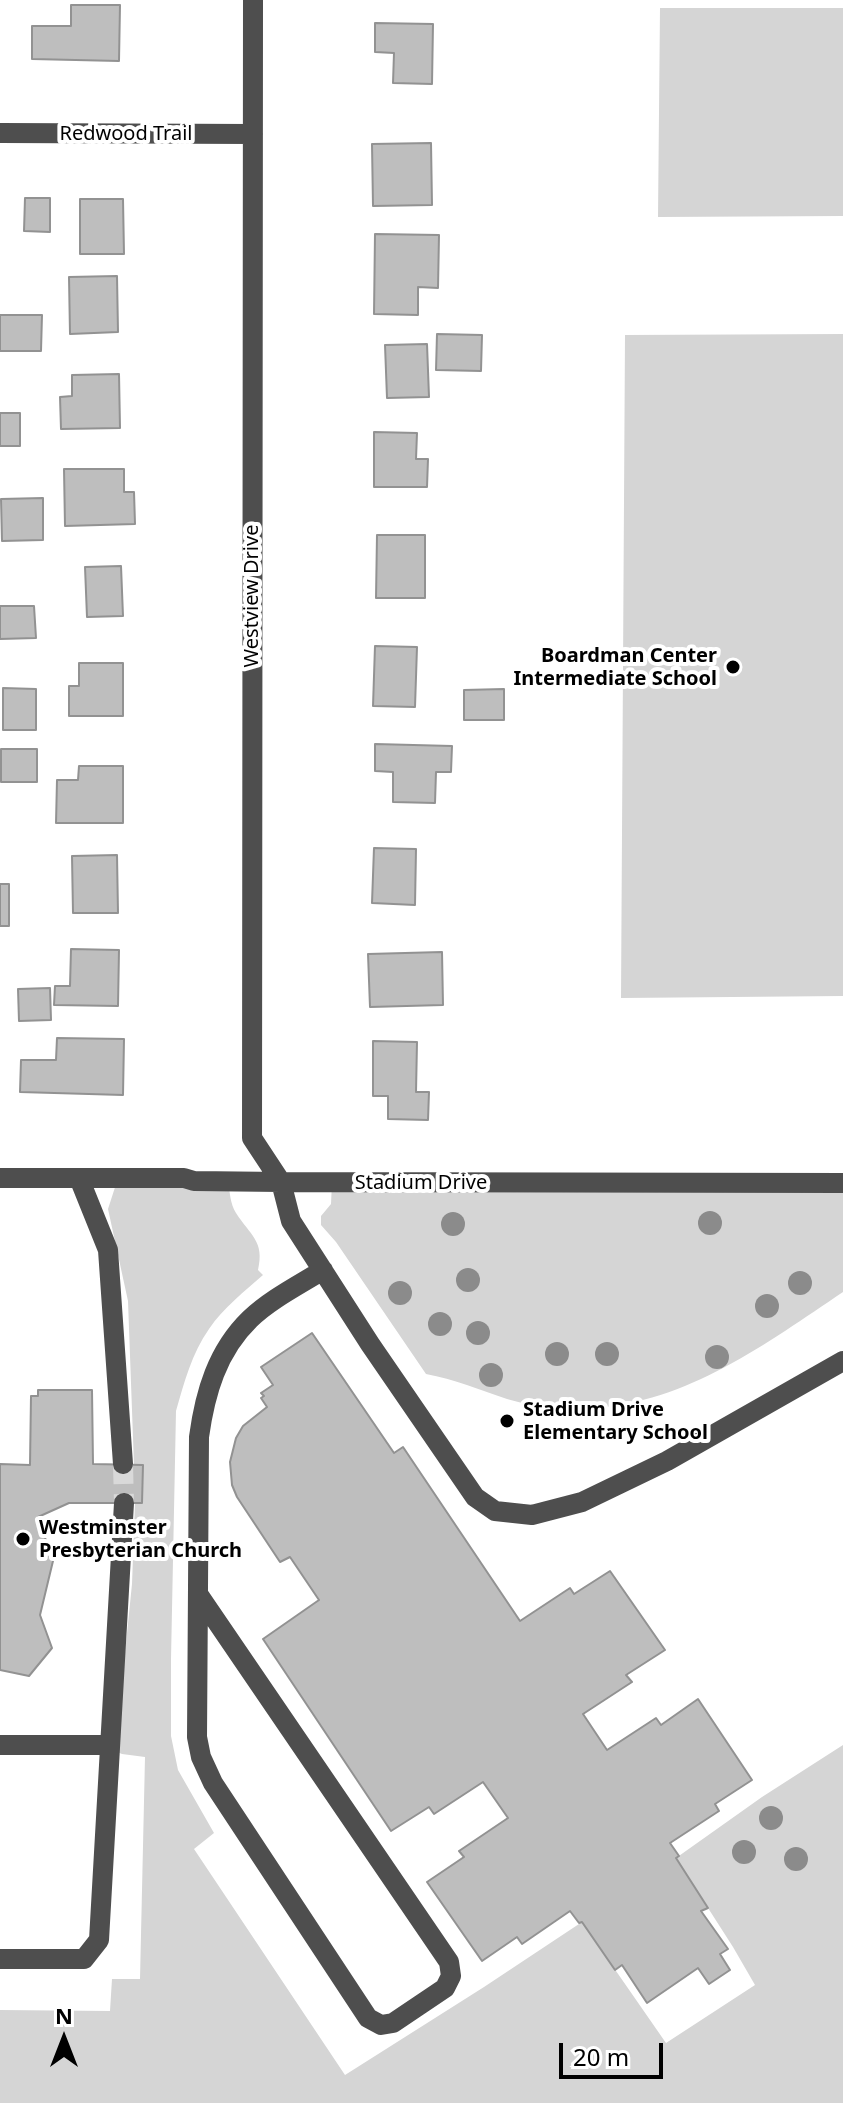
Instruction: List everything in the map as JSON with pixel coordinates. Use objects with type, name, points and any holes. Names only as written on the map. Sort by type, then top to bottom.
[{"type":"street","name":"Westview Drive","points":[[253,0],[252,1138],[281,1182],[291,1221],[370,1344],[475,1497],[495,1511],[532,1515],[582,1502],[667,1461],[843,1361]]},
{"type":"street","name":"Redwood Trail","points":[[0,133],[253,134]]},
{"type":"street","name":"Stadium Drive","points":[[0,1178],[843,1183]]},
{"type":"street","points":[[79,1178],[108,1250],[123,1464]]},
{"type":"street","points":[[198,1594],[449,1962],[451,1976],[445,1988],[393,2023],[381,2025],[368,2018],[213,1783],[201,1757],[197,1737],[199,1437],[203,1407],[212,1377],[235,1335],[252,1317],[323,1270]]},
{"type":"street","points":[[0,1959],[84,1959],[99,1940],[124,1503]]},
{"type":"street","points":[[0,1745],[109,1745]]},
{"type":"shaded area","points":[[660,8],[843,8],[843,216],[658,217]]},
{"type":"shaded area","points":[[843,334],[843,996],[621,998],[625,335]]},
{"type":"shaded area","points":[[118,1178],[228,1182],[234,1209],[258,1245],[258,1270],[263,1275],[227,1307],[203,1338],[189,1368],[176,1411],[171,1736],[178,1770],[214,1833],[194,1849],[345,2075],[582,1922],[666,2043],[755,1985],[676,1858],[843,1745],[843,2103],[0,2103],[0,2010],[110,2011],[112,1979],[140,1979],[145,1757],[115,1751],[132,1584],[135,1503],[142,1502],[143,1465],[134,1465],[128,1301],[108,1209]]},
{"type":"shaded area","points":[[332,1182],[843,1183],[843,1292],[725,1367],[661,1395],[627,1404],[573,1409],[520,1402],[426,1374],[336,1242],[321,1225],[321,1216],[331,1204]]},
{"type":"building","points":[[71,5],[120,5],[119,61],[32,59],[32,26],[71,26]]},
{"type":"building","points":[[375,23],[433,24],[432,84],[393,83],[394,53],[375,52]]},
{"type":"building","points":[[431,143],[432,205],[373,206],[372,144]]},
{"type":"building","points":[[25,198],[50,198],[50,232],[24,231]]},
{"type":"building","points":[[80,199],[123,199],[124,254],[80,254]]},
{"type":"building","points":[[375,234],[439,235],[438,288],[418,287],[418,315],[374,314]]},
{"type":"building","points":[[117,276],[118,332],[70,334],[69,277]]},
{"type":"building","points":[[0,315],[42,315],[41,351],[0,351]]},
{"type":"building","points":[[437,334],[482,335],[481,371],[436,370]]},
{"type":"building","points":[[427,344],[429,397],[387,398],[385,345]]},
{"type":"building","points":[[119,374],[120,428],[61,429],[60,397],[72,396],[72,375]]},
{"type":"building","points":[[0,413],[20,413],[20,446],[0,446]]},
{"type":"building","points":[[374,432],[417,433],[416,459],[428,459],[427,487],[374,487]]},
{"type":"building","points":[[64,469],[124,469],[124,492],[134,492],[135,524],[65,526]]},
{"type":"building","points":[[43,498],[43,540],[2,541],[1,499]]},
{"type":"building","points":[[377,535],[425,535],[425,598],[376,598]]},
{"type":"building","points":[[121,566],[123,616],[87,617],[85,567]]},
{"type":"building","points":[[0,606],[34,606],[36,638],[0,639]]},
{"type":"building","points":[[375,646],[417,647],[415,707],[373,706]]},
{"type":"building","points":[[79,663],[123,663],[123,716],[69,716],[69,686],[79,686]]},
{"type":"building","points":[[3,688],[36,689],[36,730],[3,730]]},
{"type":"building","points":[[504,689],[504,720],[464,720],[464,690]]},
{"type":"building","points":[[375,744],[452,746],[451,772],[436,772],[435,803],[393,802],[393,772],[375,771]]},
{"type":"building","points":[[1,749],[37,749],[37,782],[1,782]]},
{"type":"building","points":[[79,766],[123,766],[123,823],[56,823],[57,780],[78,780]]},
{"type":"building","points":[[374,848],[416,849],[415,905],[372,903]]},
{"type":"building","points":[[117,855],[118,913],[73,913],[72,856]]},
{"type":"building","points":[[0,884],[9,884],[9,926],[0,926]]},
{"type":"building","points":[[71,949],[119,950],[118,1006],[54,1005],[55,986],[70,986]]},
{"type":"building","points":[[442,952],[443,1005],[370,1007],[368,954]]},
{"type":"building","points":[[50,988],[51,1020],[19,1021],[18,989]]},
{"type":"building","points":[[57,1038],[124,1039],[123,1095],[20,1092],[21,1060],[56,1060]]},
{"type":"building","points":[[373,1041],[417,1042],[416,1092],[429,1092],[428,1120],[388,1119],[388,1096],[373,1096]]},
{"type":"building","points":[[312,1333],[394,1453],[403,1447],[520,1621],[570,1588],[574,1594],[610,1571],[665,1650],[626,1675],[632,1682],[583,1714],[607,1750],[656,1718],[661,1725],[698,1699],[752,1780],[715,1804],[719,1811],[670,1843],[708,1908],[701,1911],[728,1949],[720,1954],[730,1970],[709,1984],[698,1968],[647,2003],[622,1965],[615,1970],[582,1922],[579,1923],[570,1911],[522,1944],[517,1937],[482,1961],[427,1882],[464,1857],[459,1851],[508,1818],[483,1782],[434,1814],[429,1807],[391,1831],[263,1639],[319,1600],[290,1557],[280,1562],[237,1497],[232,1485],[230,1462],[236,1438],[243,1426],[267,1407],[261,1393],[273,1385],[261,1367]]},
{"type":"building","name":"Westminster Presbyterian Church","points":[[38,1390],[92,1390],[93,1464],[143,1465],[142,1503],[69,1503],[38,1517],[53,1561],[40,1615],[52,1648],[29,1676],[0,1670],[0,1464],[30,1465],[31,1396],[38,1396]]},
{"type":"tunnel","points":[[123,1464],[124,1503]]},
{"type":"place","name":"Boardman Center Intermediate School","points":[[733,667]]},
{"type":"place","name":"Stadium Drive Elementary School","points":[[507,1421]]},
{"type":"place","name":"Westminster Presbyterian Church","points":[[23,1539]]}]
